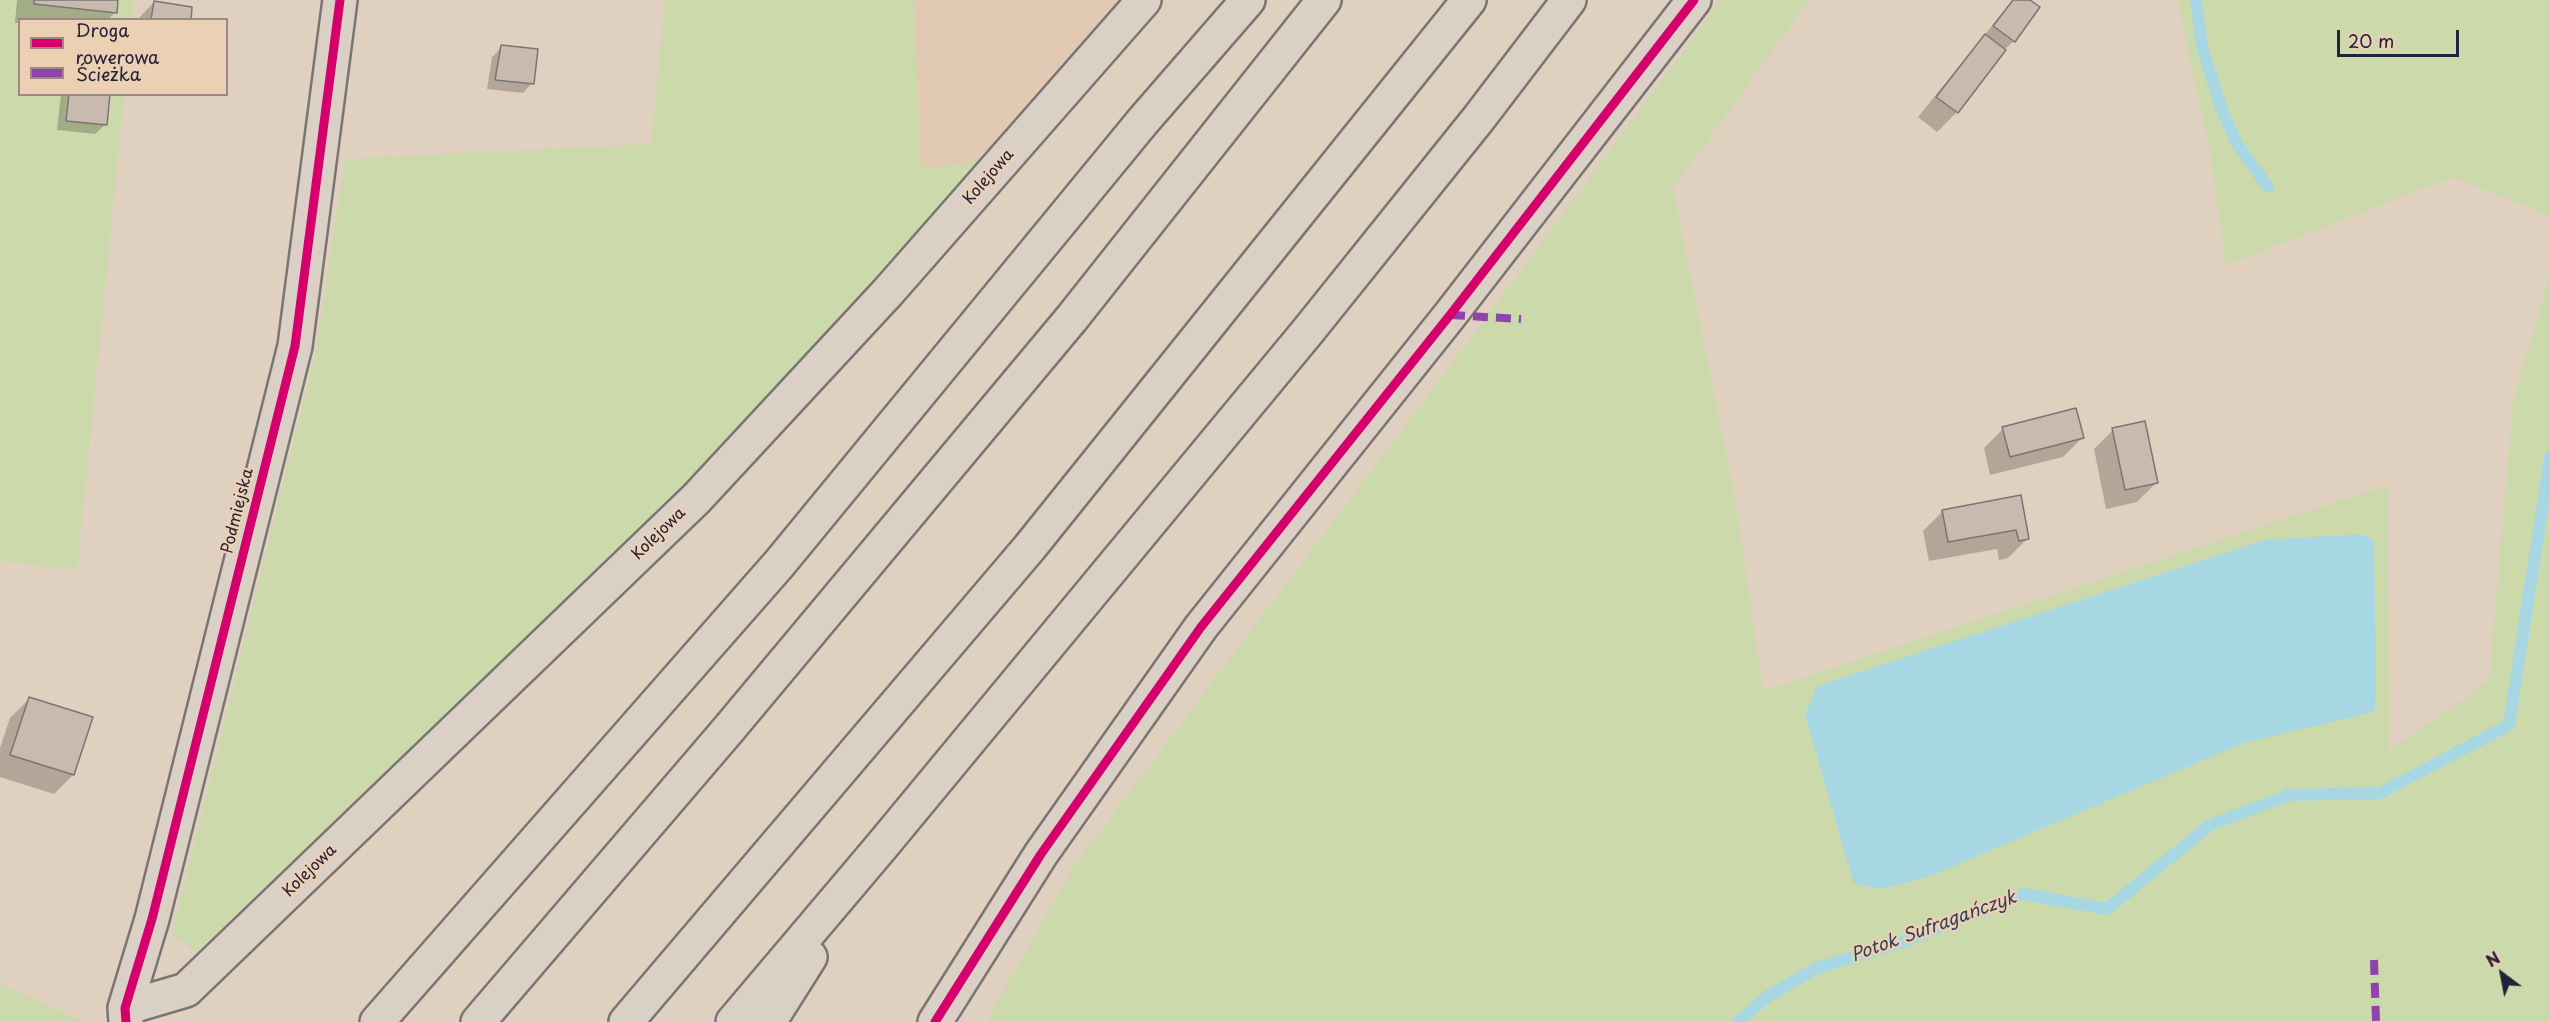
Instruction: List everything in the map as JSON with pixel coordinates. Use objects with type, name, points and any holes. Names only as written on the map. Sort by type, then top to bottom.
[{"type":"main road","name":"Podmiejska","points":[[126,1015],[295,346],[340,0]]},
{"type":"main road","name":"Kolejowa","points":[[126,1015],[186,990],[696,499],[888,292],[1144,0]]},
{"type":"main road","points":[[377,1022],[779,564],[1143,121],[1248,0]]},
{"type":"main road","points":[[478,1022],[728,730],[1065,327],[1324,0]]},
{"type":"main road","points":[[626,1022],[1030,547],[1469,0]]},
{"type":"main road","points":[[733,1022],[881,847],[1308,331],[1479,118],[1569,0]]},
{"type":"main road","points":[[935,1022],[1041,854],[1201,627],[1450,315],[1694,0]]},
{"type":"main road","points":[[769,1022],[881,847]]},
{"type":"shaded area","points":[[914,0],[1124,0],[982,160],[921,169]]},
{"type":"green space","points":[[0,0],[134,0],[132,18],[18,18],[18,96],[124,96],[77,570],[0,561]]},
{"type":"green space","points":[[665,0],[914,0],[921,168],[982,160],[674,502],[196,952],[172,935],[316,350],[345,159],[651,144]]},
{"type":"green space","points":[[1721,0],[1809,0],[1673,188],[1734,492],[1763,691],[2388,485],[2389,751],[2489,681],[2513,403],[2550,274],[2550,1022],[986,1022],[1074,866],[1428,396]]},
{"type":"green space","points":[[2177,0],[2550,0],[2550,216],[2453,177],[2226,265],[2210,150]]},
{"type":"green space","points":[[0,984],[85,1022],[0,1022]]},
{"type":"water","points":[[2361,534],[2374,541],[2376,691],[2374,712],[2243,743],[1928,877],[1880,889],[1854,884],[1805,715],[1817,686],[2265,540]]},
{"type":"building","points":[[34,0],[118,0],[117,13],[34,4]]},
{"type":"building","points":[[2013,0],[2030,0],[2040,7],[2015,42],[1993,26]]},
{"type":"building","points":[[154,1],[192,7],[191,18],[151,18]]},
{"type":"building","points":[[1985,34],[2006,50],[1958,113],[1936,97]]},
{"type":"building","points":[[501,45],[538,49],[534,84],[495,80]]},
{"type":"building","points":[[69,96],[110,96],[107,125],[66,121]]},
{"type":"building","points":[[2076,408],[2084,438],[2010,457],[2002,427]]},
{"type":"building","points":[[2145,421],[2158,483],[2125,490],[2112,428]]},
{"type":"building","points":[[2021,495],[2029,539],[2019,541],[2016,530],[1948,542],[1942,510]]},
{"type":"building","points":[[29,697],[93,717],[74,775],[10,755]]},
{"type":"waterway","points":[[2196,0],[2202,47],[2222,110],[2237,144],[2268,187]]},
{"type":"waterway","name":"Potok Sufragańczyk","points":[[1738,1022],[1768,996],[1817,968],[1903,942],[2024,894],[2107,909],[2210,825],[2289,795],[2380,793],[2509,725],[2550,457]]},
{"type":"marked path","points":[[1450,315],[1521,319]]},
{"type":"marked path","points":[[2374,960],[2376,1022]]},
{"type":"cycle path","points":[[126,1022],[125,1008],[152,919],[295,346],[340,0]]},
{"type":"cycle path","points":[[935,1022],[1041,854],[1201,627],[1450,315],[1694,0]]}]
